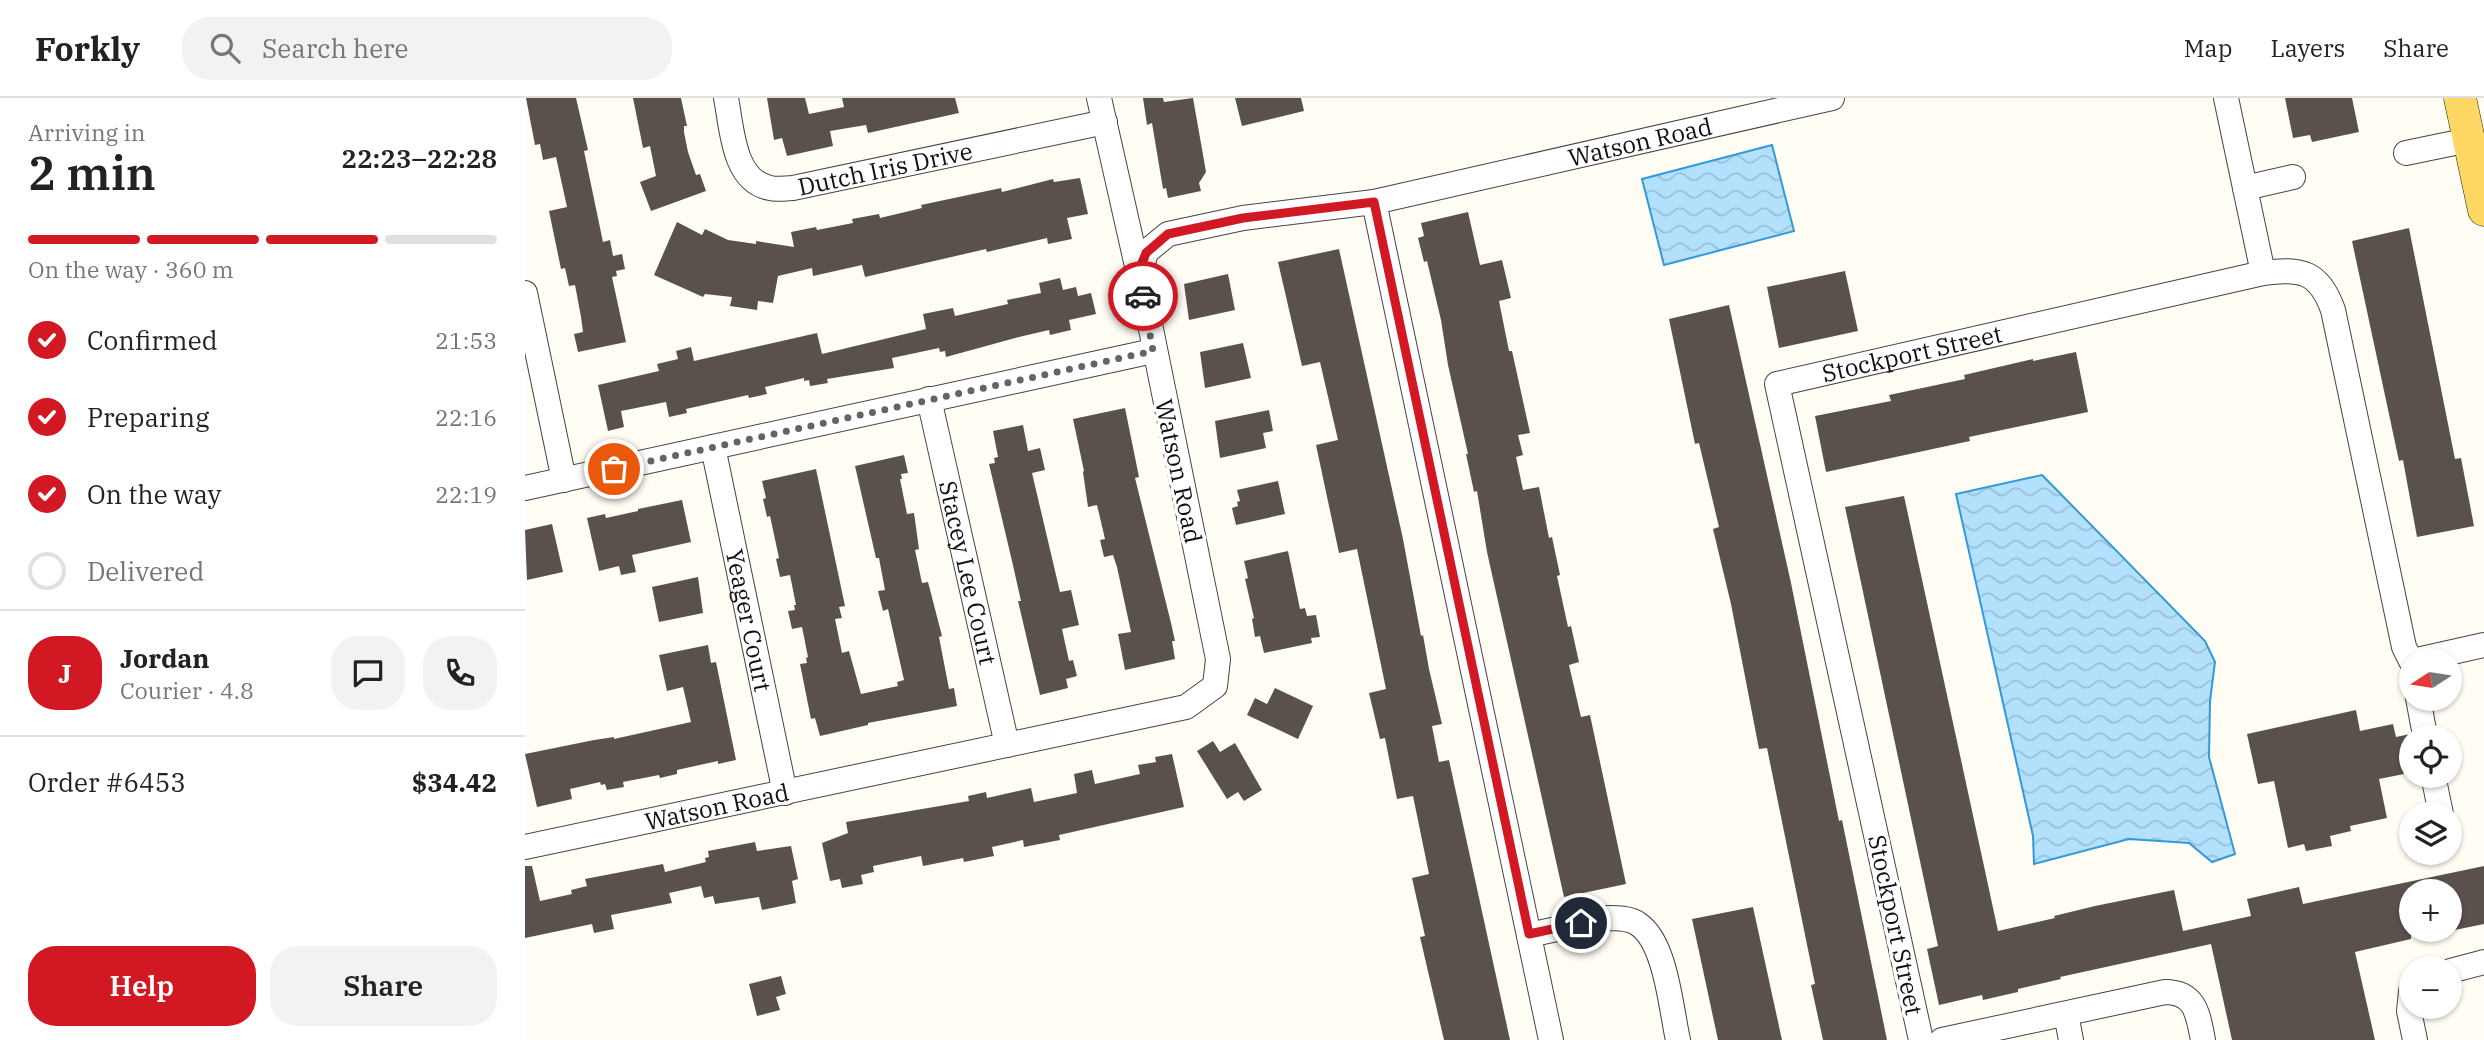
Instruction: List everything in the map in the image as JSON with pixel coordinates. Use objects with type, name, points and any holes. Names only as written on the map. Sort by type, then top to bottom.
[{"type":"main road","points":[[2460,98],[2484,210]]},
{"type":"street","name":"Dutch Iris Drive","points":[[726,98],[743,169],[755,182],[771,188],[793,188],[1102,110]]},
{"type":"street","name":"Watson Road","points":[[525,847],[1186,707],[1215,686],[1218,659],[1153,351],[1140,275],[1146,253],[1168,234],[1243,218],[1374,202],[1832,98]]},
{"type":"street","points":[[2226,98],[2263,273]]},
{"type":"street","points":[[1102,110],[1140,275]]},
{"type":"street","points":[[2406,153],[2469,140]]},
{"type":"street","points":[[2245,188],[2293,177]]},
{"type":"street","points":[[1374,202],[1551,1040]]},
{"type":"street","name":"Stockport Street","points":[[1921,1040],[1777,384],[2263,273],[2297,270],[2310,275],[2321,284],[2333,310],[2405,648]]},
{"type":"street","points":[[525,293],[564,480]]},
{"type":"street","points":[[525,488],[1153,351]]},
{"type":"street","name":"Stacey Lee Court","points":[[929,399],[1007,746]]},
{"type":"street","name":"Yeager Court","points":[[713,447],[785,793]]},
{"type":"street","name":"Stockport Street","points":[[2462,650],[2484,645]]},
{"type":"street","points":[[1529,934],[1607,918],[1638,923],[1659,954],[1678,1040]]},
{"type":"street","points":[[2462,968],[2484,962]]},
{"type":"street","points":[[1942,1040],[2165,992],[2176,992],[2193,1004],[2203,1040]]},
{"type":"street","points":[[2066,1014],[2071,1040]]},
{"type":"street","points":[[2411,1019],[2415,1040]]},
{"type":"water","points":[[1772,145],[1794,231],[1664,265],[1642,179]]},
{"type":"water","points":[[2042,475],[2205,641],[2215,662],[2210,701],[2209,757],[2235,854],[2212,862],[2189,843],[2129,839],[2034,864],[2033,836],[1956,494]]},
{"type":"building","points":[[526,98],[576,98],[588,150],[584,151],[603,242],[610,240],[613,256],[622,254],[625,269],[616,271],[617,276],[612,277],[626,342],[578,352],[574,334],[583,332],[575,285],[569,286],[565,268],[561,269],[549,211],[567,207],[556,157],[543,160],[540,144],[535,145]]},
{"type":"building","points":[[633,98],[681,98],[687,126],[684,126],[684,132],[688,152],[696,175],[700,174],[706,191],[651,211],[640,182],[656,176],[650,146],[643,148]]},
{"type":"building","points":[[767,98],[805,98],[809,114],[844,107],[842,98],[955,98],[959,113],[868,133],[866,125],[830,131],[833,146],[787,156],[782,138],[774,140]]},
{"type":"building","points":[[1143,98],[1163,98],[1164,102],[1193,98],[1206,172],[1199,183],[1201,191],[1168,198],[1166,188],[1163,189],[1152,123],[1147,125]]},
{"type":"building","points":[[1235,98],[1301,98],[1304,111],[1242,126]]},
{"type":"building","points":[[2285,98],[2352,98],[2359,132],[2312,142],[2310,135],[2293,138]]},
{"type":"building","points":[[1080,178],[1088,214],[1067,218],[1072,239],[1048,244],[1047,238],[987,252],[986,249],[865,277],[862,265],[813,276],[812,268],[778,276],[773,303],[758,301],[757,310],[730,306],[732,297],[705,294],[703,297],[654,275],[677,222],[702,235],[705,229],[728,240],[794,247],[791,232],[853,223],[852,219],[879,214],[880,218],[922,208],[921,205],[1001,188],[1002,192],[1053,179],[1054,182]]},
{"type":"building","points":[[1468,212],[1480,265],[1502,260],[1511,298],[1499,301],[1530,433],[1518,435],[1523,455],[1516,457],[1523,490],[1539,487],[1549,538],[1552,537],[1568,627],[1571,626],[1579,662],[1569,665],[1581,717],[1590,715],[1626,884],[1564,897],[1487,552],[1477,491],[1474,492],[1441,320],[1427,261],[1424,262],[1418,238],[1424,236],[1421,223]]},
{"type":"building","points":[[2409,228],[2455,459],[2461,458],[2474,526],[2417,537],[2403,460],[2399,461],[2352,241]]},
{"type":"building","points":[[1339,249],[1442,724],[1432,726],[1439,762],[1449,760],[1510,1040],[1444,1040],[1420,937],[1425,936],[1412,878],[1429,874],[1413,796],[1397,799],[1385,738],[1380,739],[1369,693],[1386,689],[1357,549],[1339,553],[1316,445],[1338,440],[1320,362],[1302,366],[1278,262]]},
{"type":"building","points":[[1845,271],[1858,331],[1779,348],[1767,287]]},
{"type":"building","points":[[1228,274],[1235,310],[1189,320],[1184,284]]},
{"type":"building","points":[[1060,278],[1063,290],[1076,287],[1078,296],[1091,293],[1096,314],[1069,320],[1071,330],[1050,335],[1049,330],[946,357],[945,351],[940,352],[939,348],[892,358],[894,368],[827,379],[828,383],[810,386],[809,380],[804,381],[804,378],[765,387],[767,394],[749,398],[748,395],[686,409],[687,413],[669,417],[666,402],[621,411],[624,427],[608,431],[598,385],[659,371],[657,364],[678,359],[676,351],[691,347],[694,361],[817,333],[822,354],[926,329],[923,314],[953,308],[955,316],[1008,304],[1007,300],[1041,293],[1039,283]]},
{"type":"building","points":[[1729,305],[1791,583],[1839,821],[1842,820],[1887,1040],[1823,1040],[1811,985],[1815,984],[1767,748],[1759,749],[1731,604],[1713,529],[1719,527],[1699,443],[1695,444],[1669,319]]},
{"type":"building","points":[[1243,343],[1251,378],[1205,388],[1200,352]]},
{"type":"building","points":[[2076,352],[2088,412],[1969,437],[1970,441],[1826,472],[1815,416],[1891,401],[1889,395],[1965,379],[1964,375]]},
{"type":"building","points":[[1125,408],[1139,477],[1135,478],[1175,641],[1172,641],[1175,659],[1125,670],[1118,634],[1131,632],[1113,555],[1104,557],[1100,540],[1105,539],[1097,505],[1088,507],[1084,471],[1073,419]]},
{"type":"building","points":[[1269,410],[1273,431],[1263,433],[1266,448],[1220,458],[1215,421]]},
{"type":"building","points":[[1023,425],[1028,451],[1040,448],[1045,470],[1032,473],[1060,592],[1071,590],[1079,625],[1062,629],[1069,661],[1073,660],[1077,676],[1066,679],[1068,688],[1040,695],[989,464],[995,463],[994,458],[998,457],[993,431]]},
{"type":"building","points":[[904,455],[908,473],[901,474],[900,479],[907,514],[914,513],[919,549],[915,550],[922,583],[928,582],[942,636],[939,637],[949,689],[954,688],[957,706],[868,723],[820,736],[815,718],[811,719],[800,664],[807,663],[808,657],[802,627],[792,629],[788,611],[795,610],[796,605],[790,575],[780,577],[776,559],[779,558],[770,516],[767,517],[763,499],[766,498],[762,481],[816,469],[845,606],[839,607],[842,618],[835,619],[842,653],[849,651],[861,694],[898,686],[897,682],[904,680],[888,609],[883,611],[878,591],[885,590],[855,466]]},
{"type":"building","points":[[1278,481],[1285,514],[1236,525],[1232,508],[1238,506],[1237,502],[1240,501],[1237,490]]},
{"type":"building","points":[[1904,496],[1998,931],[2095,906],[2174,890],[2183,931],[2251,916],[2247,899],[2299,887],[2303,904],[2399,884],[2399,942],[2355,952],[2375,1040],[2232,1040],[2211,944],[2060,977],[2061,979],[2018,989],[2018,992],[1983,1000],[1982,995],[1939,1005],[1927,949],[1938,946],[1845,507]]},
{"type":"building","points":[[682,500],[691,542],[632,555],[636,572],[621,575],[619,566],[599,571],[587,518],[605,514],[606,518]]},
{"type":"building","points":[[552,524],[563,572],[527,580],[525,530]]},
{"type":"building","points":[[1288,551],[1300,609],[1305,608],[1307,616],[1316,615],[1320,637],[1311,638],[1312,643],[1264,653],[1260,636],[1255,637],[1244,561]]},
{"type":"building","points":[[698,577],[703,613],[659,622],[652,587]]},
{"type":"building","points":[[708,645],[711,663],[716,662],[736,760],[677,770],[677,774],[660,778],[659,775],[623,782],[624,787],[607,790],[605,784],[601,785],[600,782],[570,789],[572,799],[537,807],[525,754],[594,740],[614,739],[691,722],[683,687],[667,691],[659,655]]},
{"type":"building","points":[[1275,688],[1313,706],[1298,739],[1247,715],[1255,698],[1267,704]]},
{"type":"building","points":[[2356,710],[2360,731],[2393,724],[2396,737],[2399,736],[2399,775],[2379,779],[2387,818],[2350,826],[2351,831],[2330,836],[2332,846],[2306,851],[2304,844],[2288,848],[2274,781],[2258,784],[2247,734]]},
{"type":"building","points":[[1213,741],[1220,752],[1235,743],[1262,790],[1244,801],[1238,792],[1227,799],[1197,751]]},
{"type":"building","points":[[1172,754],[1184,807],[1059,835],[1060,840],[1024,847],[1023,840],[992,847],[994,856],[964,862],[963,858],[923,866],[921,856],[873,866],[874,872],[861,875],[863,884],[842,888],[840,879],[830,881],[822,843],[848,833],[846,822],[969,801],[968,796],[986,792],[987,798],[1031,788],[1034,802],[1077,793],[1074,774],[1092,770],[1095,784],[1140,774],[1138,765],[1156,762],[1155,757]]},
{"type":"building","points":[[755,842],[757,851],[791,846],[798,879],[792,881],[796,903],[762,910],[759,897],[715,904],[713,896],[704,898],[701,886],[669,893],[672,903],[611,915],[614,929],[594,933],[592,924],[525,938],[525,866],[532,866],[540,901],[572,894],[571,890],[587,886],[585,879],[663,864],[665,872],[706,862],[708,851]]},
{"type":"building","points":[[2484,866],[2484,924],[2462,929],[2462,879],[2422,879]]},
{"type":"building","points":[[1753,907],[1782,1040],[1718,1040],[1692,919]]},
{"type":"building","points":[[781,976],[786,994],[776,997],[780,1010],[757,1016],[749,984]]},
{"type":"way so far","points":[[614,469],[1153,351],[1143,296]]},
{"type":"route","points":[[1143,296],[1140,275],[1146,253],[1168,234],[1243,218],[1374,202],[1529,934],[1581,923]]}]
